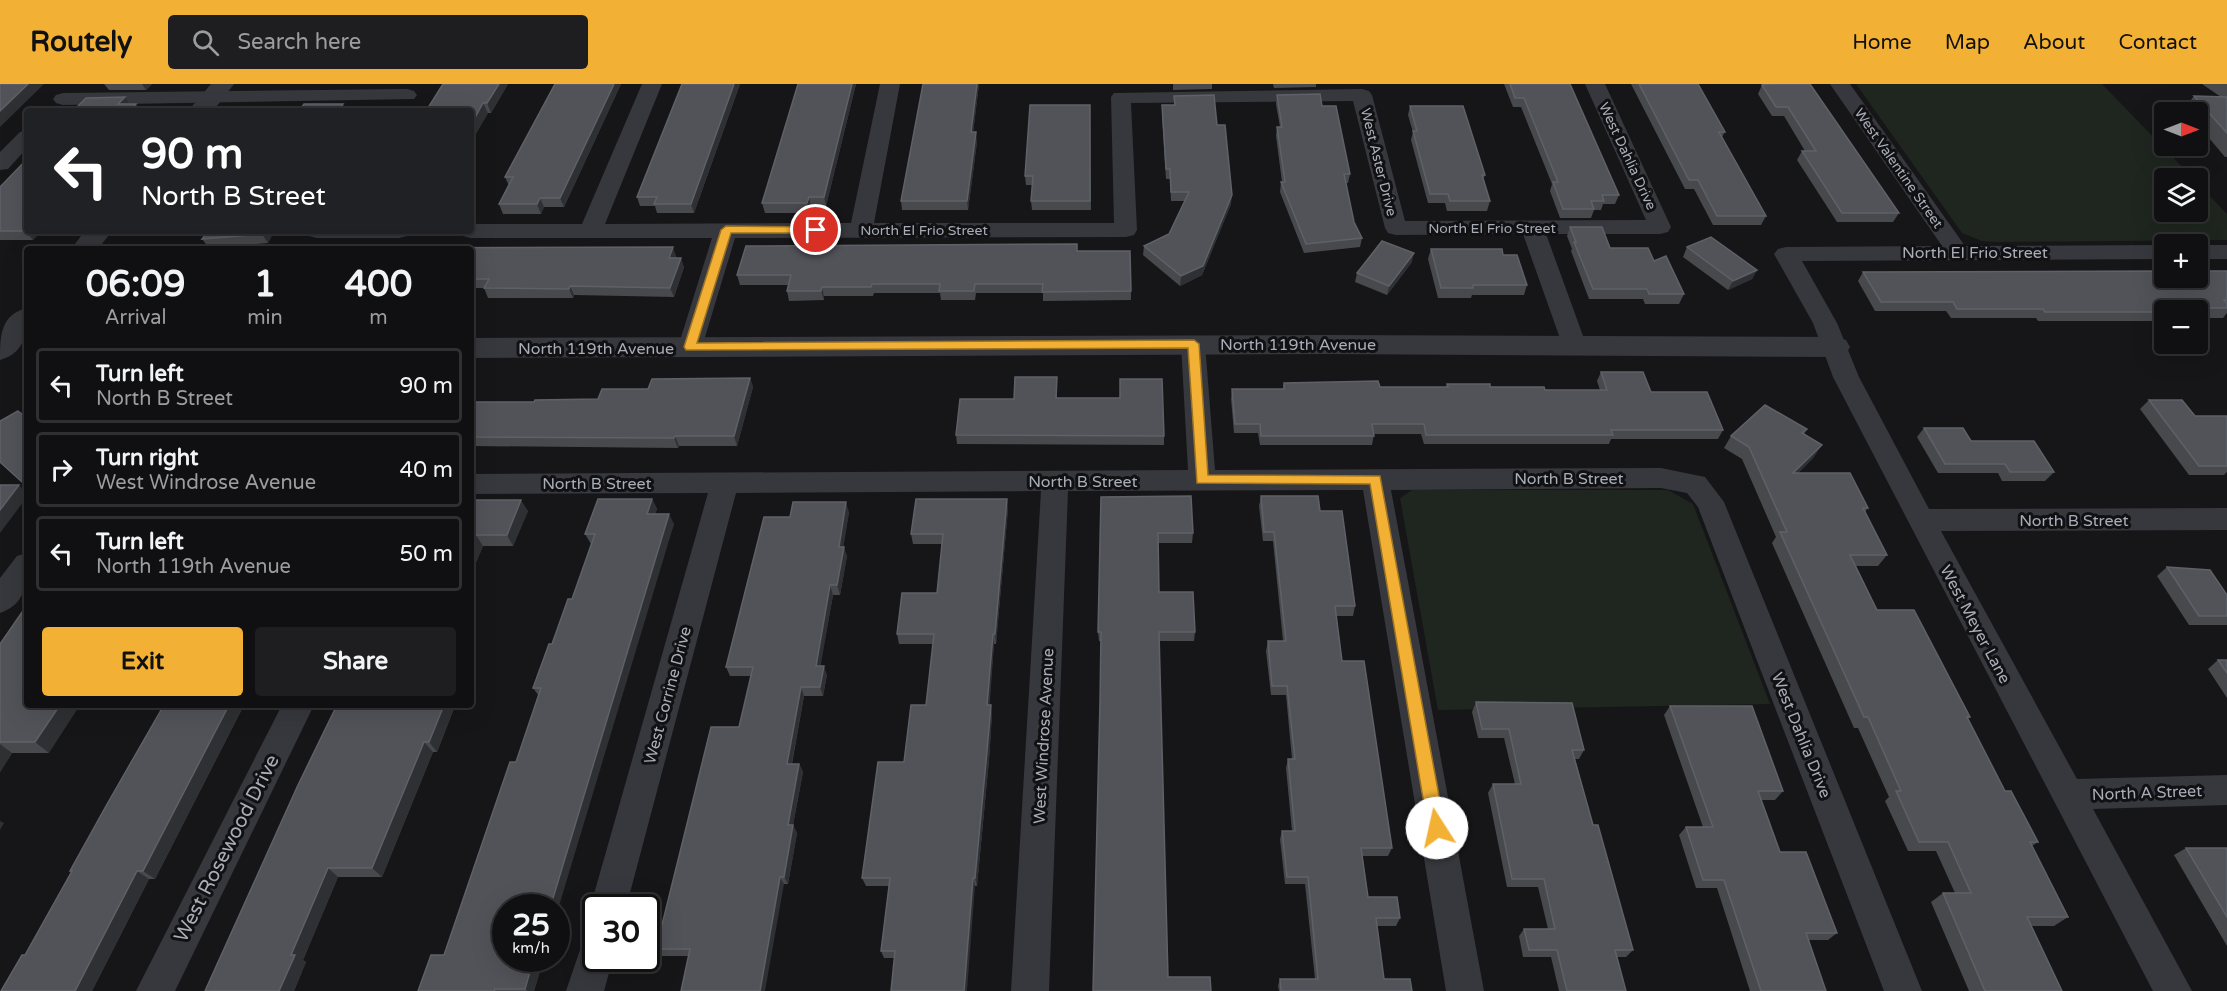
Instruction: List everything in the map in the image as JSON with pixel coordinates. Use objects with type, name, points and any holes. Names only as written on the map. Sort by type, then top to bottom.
[{"type":"street","points":[[57,105],[78,84]]},
{"type":"street","points":[[591,230],[652,84]]},
{"type":"street","points":[[861,230],[890,84]]},
{"type":"street","name":"West Dahlia Drive","points":[[1595,84],[1660,227]]},
{"type":"street","name":"West Valentine Street","points":[[1840,84],[1959,252]]},
{"type":"street","name":"West Aster Drive","points":[[1126,230],[1121,97],[1362,95],[1396,228]]},
{"type":"street","points":[[57,105],[211,98],[406,97]]},
{"type":"street","points":[[0,164],[24,139]]},
{"type":"street","points":[[1532,227],[1574,344]]},
{"type":"street","name":"North El Frio Street","points":[[1396,228],[1660,227]]},
{"type":"street","points":[[690,347],[726,230]]},
{"type":"street","name":"North El Frio Street","points":[[474,231],[1126,230]]},
{"type":"street","points":[[86,246],[96,234]]},
{"type":"street","name":"North El Frio Street","points":[[1786,254],[2154,252]]},
{"type":"street","points":[[2208,252],[2227,252]]},
{"type":"street","name":"West Meyer Lane","points":[[1786,254],[1836,347],[1846,376],[1921,520],[2173,991]]},
{"type":"street","points":[[0,350],[24,321]]},
{"type":"street","points":[[1194,344],[1202,480]]},
{"type":"street","name":"North 119th Avenue","points":[[474,348],[1194,344],[1836,347]]},
{"type":"street","points":[[0,350],[24,349]]},
{"type":"street","name":"North B Street","points":[[474,484],[1661,478],[1695,484]]},
{"type":"street","points":[[1376,479],[1465,991]]},
{"type":"street","name":"West Windrose Avenue","points":[[1030,991],[1055,481]]},
{"type":"street","name":"West Corrine Drive","points":[[612,894],[726,483]]},
{"type":"street","name":"West Dahlia Drive","points":[[1695,484],[1710,502],[1903,991]]},
{"type":"street","name":"North B Street","points":[[1921,520],[2227,519]]},
{"type":"street","points":[[0,602],[24,568]]},
{"type":"street","name":"West Rosewood Drive","points":[[155,991],[296,708]]},
{"type":"street","name":"North A Street","points":[[2068,794],[2227,790]]},
{"type":"street","points":[[585,991],[591,972]]},
{"type":"shaded area","points":[[1856,84],[2102,84],[2154,138],[2154,156],[2172,156],[2183,168],[2154,168],[2154,222],[2208,222],[2208,194],[2227,214],[2227,240],[2208,240],[2208,234],[2154,234],[2154,241],[1995,242],[1982,241],[1962,233]]},
{"type":"shaded area","points":[[1412,490],[1668,490],[1693,504],[1770,704],[1438,710],[1400,498]]},
{"type":"building","points":[[0,84],[28,84],[0,111]]},
{"type":"building","points":[[443,84],[499,84],[487,103],[483,103],[474,120],[474,108],[428,108]]},
{"type":"building","points":[[555,84],[614,84],[560,198],[540,198],[537,204],[499,204],[513,177],[505,177]]},
{"type":"building","points":[[682,84],[734,84],[691,204],[654,204],[657,197],[637,197]]},
{"type":"building","points":[[798,84],[852,84],[824,197],[809,197],[807,203],[762,203]]},
{"type":"building","points":[[923,84],[977,84],[971,132],[976,132],[967,201],[901,201]]},
{"type":"building","points":[[1510,84],[1570,84],[1619,195],[1602,195],[1604,201],[1591,201],[1594,209],[1563,209],[1553,182],[1558,182],[1524,98],[1515,98]]},
{"type":"building","points":[[1639,84],[1698,84],[1725,132],[1719,132],[1766,216],[1717,216],[1698,180],[1689,180]]},
{"type":"building","points":[[1810,84],[1899,213],[1842,213],[1802,151],[1816,151],[1788,107],[1776,107],[1762,85]]},
{"type":"building","points":[[1320,94],[1322,106],[1336,106],[1350,174],[1344,174],[1354,222],[1362,238],[1306,244],[1281,182],[1285,182],[1277,127],[1282,127],[1277,95]]},
{"type":"building","points":[[1214,95],[1217,125],[1225,125],[1232,195],[1203,266],[1181,276],[1144,246],[1169,234],[1189,192],[1171,192],[1170,169],[1166,169],[1162,105],[1175,105],[1174,96]]},
{"type":"building","points":[[2194,96],[2227,97],[2227,133],[2208,112],[2208,102],[2199,102]]},
{"type":"building","points":[[125,97],[118,104],[136,104],[132,108],[76,108],[86,98]]},
{"type":"building","points":[[304,104],[343,104],[340,108],[301,108]]},
{"type":"building","points":[[1030,105],[1090,105],[1090,201],[1031,201],[1033,176],[1025,176]]},
{"type":"building","points":[[1410,106],[1463,106],[1485,175],[1482,175],[1490,201],[1450,201],[1448,194],[1430,194],[1413,131],[1417,131]]},
{"type":"building","points":[[24,162],[24,231],[0,231],[0,187]]},
{"type":"building","points":[[1570,227],[1602,227],[1610,248],[1648,248],[1654,261],[1666,256],[1684,294],[1649,294],[1647,289],[1593,289]]},
{"type":"building","points":[[206,234],[262,234],[202,239]]},
{"type":"building","points":[[1711,237],[1757,270],[1733,281],[1687,247]]},
{"type":"building","points":[[1382,241],[1414,253],[1389,286],[1357,273]]},
{"type":"building","points":[[1077,244],[1077,251],[1130,251],[1131,291],[1042,292],[1043,284],[975,284],[974,291],[939,291],[940,284],[872,284],[871,287],[822,287],[821,291],[787,291],[791,275],[737,275],[746,246]]},
{"type":"building","points":[[673,247],[669,258],[681,258],[670,288],[570,286],[569,289],[484,288],[489,279],[474,279],[474,248]]},
{"type":"building","points":[[1431,249],[1502,249],[1503,255],[1517,255],[1527,285],[1473,285],[1473,288],[1441,288]]},
{"type":"building","points":[[2154,271],[2154,288],[2208,288],[2208,271],[2227,271],[2227,300],[2224,300],[2227,308],[2208,308],[2208,300],[2154,300],[2154,312],[1957,309],[1953,302],[1881,302],[1863,272]]},
{"type":"building","points":[[1601,372],[1643,372],[1651,392],[1707,392],[1723,430],[1611,430],[1613,435],[1426,435],[1424,424],[1372,424],[1374,436],[1261,436],[1260,424],[1235,424],[1232,389],[1284,389],[1284,383],[1378,381],[1380,387],[1448,387],[1447,384],[1490,384],[1490,387],[1544,387],[1545,390],[1607,390]]},
{"type":"building","points":[[1015,377],[1057,377],[1056,398],[1120,398],[1120,379],[1162,379],[1164,436],[956,435],[960,399],[1014,399]]},
{"type":"building","points":[[750,378],[734,436],[474,437],[474,402],[598,399],[602,389],[648,389],[652,379]]},
{"type":"building","points":[[2149,400],[2182,400],[2195,416],[2227,416],[2227,466],[2199,466]]},
{"type":"building","points":[[1765,405],[1807,429],[1802,433],[1822,445],[1793,473],[1850,473],[1868,508],[1863,508],[1887,555],[1850,555],[1877,610],[1914,610],[1970,717],[1967,717],[2005,791],[2011,791],[2038,842],[2030,842],[2068,917],[2027,917],[2062,991],[1985,991],[1943,893],[1971,893],[1948,842],[1919,842],[1896,791],[1901,791],[1868,717],[1864,717],[1780,532],[1787,532],[1749,447],[1731,436]]},
{"type":"building","points":[[18,411],[24,416],[24,479],[22,482],[0,462],[0,421]]},
{"type":"building","points":[[1924,428],[1963,428],[1971,441],[2034,441],[2054,472],[2010,472],[2005,464],[1945,464]]},
{"type":"building","points":[[0,485],[19,485],[0,510]]},
{"type":"building","points":[[1191,496],[1193,533],[1158,533],[1159,592],[1193,592],[1195,632],[1159,632],[1168,977],[1210,977],[1211,991],[1093,991],[1100,702],[1101,632],[1098,632],[1101,497]]},
{"type":"building","points":[[1261,496],[1318,496],[1320,511],[1342,511],[1355,606],[1335,606],[1342,661],[1364,661],[1392,848],[1361,848],[1368,897],[1397,897],[1400,918],[1376,918],[1384,979],[1410,979],[1412,991],[1281,991],[1280,979],[1318,979],[1308,877],[1287,877],[1282,831],[1295,831],[1288,759],[1295,759],[1287,686],[1272,686],[1268,641],[1286,641],[1274,532],[1264,532]]},
{"type":"building","points":[[598,499],[652,499],[647,514],[669,514],[554,894],[492,894],[492,972],[530,972],[525,989],[418,991],[431,955],[444,955],[510,762],[516,762],[541,688],[533,688],[568,599],[572,599],[595,534],[585,534]]},
{"type":"building","points":[[916,499],[1007,499],[995,634],[993,634],[987,705],[991,705],[964,991],[891,991],[895,951],[881,951],[890,878],[862,878],[878,762],[904,762],[911,705],[926,705],[934,634],[897,634],[902,593],[937,593],[943,534],[911,534]]},
{"type":"building","points":[[474,500],[521,500],[507,535],[476,535],[474,540]]},
{"type":"building","points":[[793,502],[846,502],[839,547],[844,547],[837,585],[830,585],[816,666],[824,666],[820,687],[801,687],[787,764],[799,764],[788,825],[793,825],[784,877],[780,877],[760,991],[681,991],[690,949],[660,949],[660,933],[711,727],[739,727],[753,667],[726,667],[764,517],[790,517]]},
{"type":"building","points":[[2167,567],[2210,570],[2227,595],[2227,616],[2199,616]]},
{"type":"building","points":[[24,609],[24,708],[58,708],[35,742],[0,742],[0,644]]},
{"type":"building","points":[[2218,660],[2227,660],[2227,673]]},
{"type":"building","points":[[1476,702],[1572,703],[1584,750],[1572,750],[1593,825],[1598,825],[1633,950],[1615,950],[1626,991],[1567,991],[1557,950],[1529,950],[1524,929],[1555,929],[1544,879],[1512,879],[1493,784],[1521,784],[1509,729],[1482,729]]},
{"type":"building","points":[[1670,706],[1752,706],[1783,791],[1758,791],[1780,852],[1806,852],[1837,933],[1806,933],[1826,991],[1761,991],[1724,880],[1703,880],[1686,827],[1713,827]]},
{"type":"building","points":[[162,708],[227,708],[143,871],[137,871],[75,991],[1,991],[22,955],[25,955]]},
{"type":"building","points":[[336,708],[443,708],[429,742],[424,742],[372,868],[328,868],[291,955],[295,955],[279,991],[205,991],[298,785]]},
{"type":"building","points":[[2186,848],[2227,848],[2227,917]]},
{"type":"route","points":[[816,230],[726,230],[690,347],[1194,344],[1202,480],[1376,479],[1437,828]]}]
